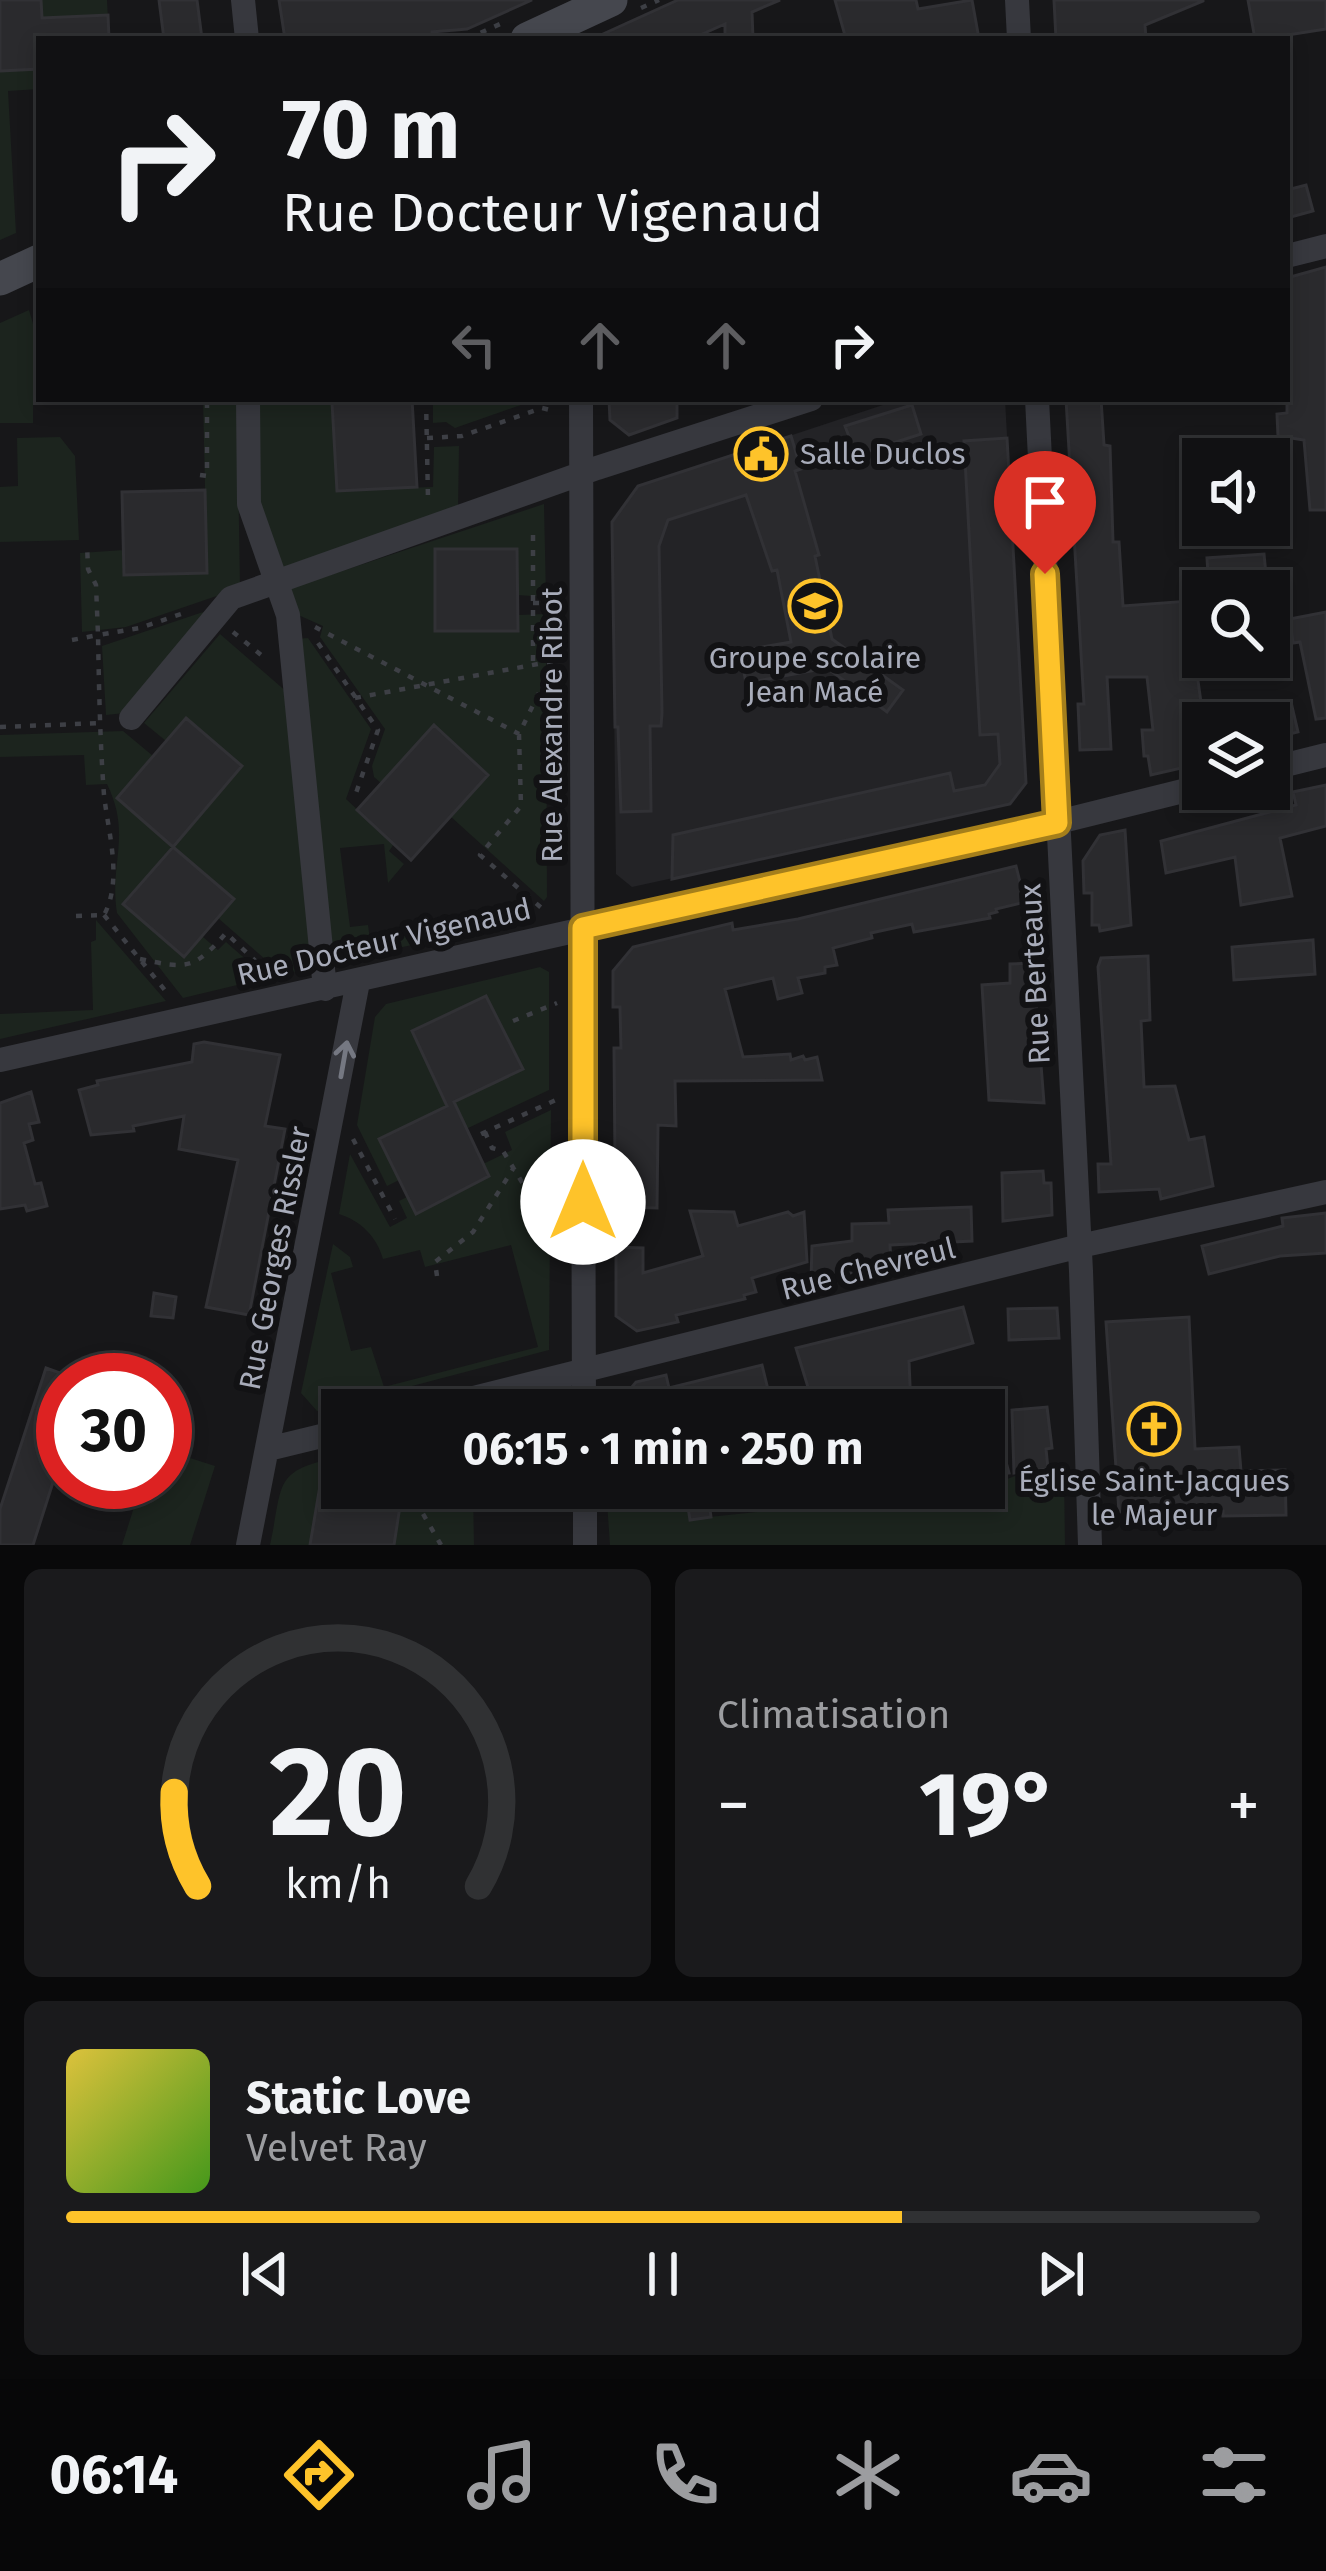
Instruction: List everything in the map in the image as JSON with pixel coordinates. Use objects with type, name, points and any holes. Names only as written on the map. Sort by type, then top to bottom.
[{"type":"street","points":[[242,0],[248,36]]},
{"type":"street","points":[[1017,0],[1019,36]]},
{"type":"street","points":[[534,36],[589,13]]},
{"type":"street","points":[[1290,255],[1326,246]]},
{"type":"street","points":[[0,279],[36,262]]},
{"type":"street","points":[[248,402],[249,504],[288,615],[325,989]]},
{"type":"street","points":[[131,718],[231,598],[802,402]]},
{"type":"street","name":"Rue Berteaux","points":[[1036,402],[1090,1545]]},
{"type":"street","name":"Rue Alexandre Ribot","points":[[581,408],[583,1389]]},
{"type":"street","points":[[1290,763],[1326,754]]},
{"type":"street","name":"Rue Docteur Vigenaud","points":[[0,1060],[1182,791]]},
{"type":"street","name":"Rue Georges Rissler","points":[[248,1545],[358,982]]},
{"type":"street","name":"Rue Chevreul","points":[[515,1389],[1079,1246],[1326,1192]]},
{"type":"street","points":[[268,1449],[321,1436]]},
{"type":"street","points":[[585,1509],[585,1545]]},
{"type":"path","points":[[200,475],[207,476],[205,402]]},
{"type":"path","points":[[426,402],[429,529]]},
{"type":"path","points":[[427,438],[462,436],[542,408],[581,408]]},
{"type":"path","points":[[532,536],[533,664]]},
{"type":"path","points":[[72,640],[98,635],[96,585],[88,569],[87,544]]},
{"type":"path","points":[[288,615],[428,683],[519,734]]},
{"type":"path","points":[[214,617],[294,682]]},
{"type":"path","points":[[312,626],[315,638],[379,730],[356,793],[359,797]]},
{"type":"path","points":[[355,698],[582,652]]},
{"type":"path","points":[[550,936],[546,911],[480,856],[521,806],[519,734],[554,661]]},
{"type":"path","points":[[0,727],[102,724],[131,718]]},
{"type":"path","points":[[104,915],[188,1017]]},
{"type":"path","points":[[140,959],[191,966],[204,959],[226,933],[291,995]]},
{"type":"path","points":[[513,1021],[584,992]]},
{"type":"path","points":[[583,1240],[555,1238],[503,1151],[492,1148],[483,1133],[584,1087]]},
{"type":"path","points":[[330,1135],[353,1138],[395,1219]]},
{"type":"path","points":[[437,1276],[440,1255],[472,1232],[513,1169]]},
{"type":"path","points":[[420,1509],[441,1545]]},
{"type":"shaded area","points":[[0,0],[107,0],[109,36],[36,36],[36,89],[8,91],[16,233],[0,240]]},
{"type":"shaded area","points":[[29,310],[36,334],[33,423],[0,423],[0,323]]},
{"type":"shaded area","points":[[203,402],[237,402],[240,588],[126,627],[82,632],[80,553],[124,550],[125,575],[207,573]]},
{"type":"shaded area","points":[[255,402],[336,402],[332,403],[337,490],[433,487],[434,447],[459,446],[458,510],[284,572],[257,492]]},
{"type":"shaded area","points":[[433,402],[529,402],[455,428],[446,422],[433,423]]},
{"type":"shaded area","name":"Groupe scolaire Jean Macé","points":[[892,402],[1005,402],[1026,783],[1010,804],[632,887],[616,874],[612,522],[638,486]]},
{"type":"shaded area","points":[[60,437],[75,456],[79,540],[0,542],[0,487],[18,486],[17,438]]},
{"type":"shaded area","points":[[544,504],[546,597],[517,595],[516,549],[435,550],[436,631],[546,614],[544,901],[450,816],[433,726],[381,783],[374,777],[372,766],[385,729],[320,637],[323,626],[287,610],[288,589]]},
{"type":"shaded area","points":[[203,612],[208,617],[125,713],[106,715],[102,646]]},
{"type":"shaded area","points":[[220,634],[288,693],[315,966],[283,975],[218,918],[233,899],[173,847],[123,905],[184,957],[202,936],[218,950],[226,942],[267,978],[183,998],[117,913],[118,819],[107,784],[86,785],[84,755],[0,757],[0,735],[123,731],[153,756],[117,798],[173,846],[186,719],[166,741],[144,723]]},
{"type":"shaded area","points":[[308,638],[371,729],[346,799],[394,844],[389,851],[404,864],[388,883],[384,844],[340,848],[350,927],[368,925],[371,947],[400,943],[401,924],[422,943],[329,962],[295,639]]},
{"type":"shaded area","points":[[96,920],[166,1001],[0,1039],[0,1014],[93,1010],[91,942],[96,940]]},
{"type":"shaded area","points":[[540,967],[549,972],[549,1090],[466,1129],[454,1103],[522,1069],[487,996],[412,1031],[447,1106],[379,1139],[399,1180],[387,1186],[357,1125],[375,1017],[386,1004]]},
{"type":"shaded area","points":[[551,1110],[549,1350],[401,1389],[321,1389],[321,1410],[317,1411],[301,1393],[333,1244],[350,1257],[353,1267],[331,1273],[351,1351],[371,1347],[384,1387],[538,1347],[511,1245],[425,1267],[420,1250],[383,1259],[367,1231],[339,1214],[350,1154],[390,1227],[407,1218],[399,1201],[407,1197],[417,1213],[489,1177],[483,1164],[512,1150],[505,1132]]},
{"type":"shaded area","points":[[192,1459],[215,1466],[190,1545],[122,1545],[133,1509],[192,1509]]},
{"type":"shaded area","points":[[319,1462],[321,1481],[310,1545],[270,1545],[285,1482],[303,1467]]},
{"type":"shaded area","points":[[1048,1469],[1064,1475],[1065,1545],[610,1545],[607,1509],[688,1509],[690,1519],[785,1509],[1005,1509],[1005,1480]]},
{"type":"shaded area","points":[[400,1509],[473,1509],[474,1545],[394,1545]]},
{"type":"building","points":[[0,0],[41,0],[42,18],[108,15],[109,36],[36,36],[36,69],[0,71]]},
{"type":"building","points":[[159,0],[197,0],[202,36],[164,36]]},
{"type":"building","points":[[279,0],[532,0],[467,29],[432,32],[432,36],[285,36]]},
{"type":"building","points":[[678,0],[780,0],[752,12],[753,36],[725,36],[725,24],[698,36],[599,36]]},
{"type":"building","points":[[835,0],[916,0],[918,9],[972,0],[978,36],[845,36]]},
{"type":"building","points":[[1054,0],[1203,0],[1145,25],[1146,36],[1056,36]]},
{"type":"building","points":[[1248,0],[1326,0],[1326,29],[1254,36]]},
{"type":"building","points":[[1306,185],[1313,211],[1290,217],[1290,189]]},
{"type":"building","points":[[1326,267],[1326,510],[1310,510],[1304,440],[1278,436],[1277,414],[1287,413],[1290,402],[1290,277]]},
{"type":"building","points":[[332,402],[412,402],[417,487],[337,491]]},
{"type":"building","points":[[609,402],[677,402],[677,418],[629,435],[610,420]]},
{"type":"building","points":[[1066,402],[1101,402],[1104,445],[1110,446],[1113,542],[1119,542],[1123,606],[1182,602],[1182,678],[1198,678],[1201,702],[1182,702],[1182,768],[1151,775],[1142,730],[1153,730],[1147,677],[1107,677],[1111,749],[1080,750],[1078,704],[1084,704]]},
{"type":"building","points":[[912,405],[921,434],[856,455],[845,426]]},
{"type":"building","points":[[791,436],[801,469],[795,471],[819,555],[815,556],[832,639],[903,690],[887,712],[827,668],[746,683],[740,651],[791,642],[777,570],[772,571],[746,495],[668,520],[659,546],[662,713],[661,726],[650,726],[651,811],[621,812],[612,522],[638,486]]},
{"type":"building","points":[[1007,438],[1026,783],[1010,804],[672,879],[673,835],[950,773],[954,791],[985,785],[1000,764],[998,734],[980,735],[964,441]]},
{"type":"building","points":[[205,490],[207,573],[124,575],[122,492]]},
{"type":"building","points":[[435,549],[517,549],[518,631],[435,631]]},
{"type":"building","points":[[1264,554],[1266,570],[1208,570],[1207,558]]},
{"type":"building","points":[[1326,612],[1326,718],[1316,719],[1300,642],[1293,643],[1290,619]]},
{"type":"building","points":[[1290,702],[1298,732],[1290,734]]},
{"type":"building","points":[[186,718],[242,766],[173,847],[117,798]]},
{"type":"building","points":[[434,725],[488,775],[411,860],[357,810]]},
{"type":"building","points":[[1326,785],[1326,826],[1280,838],[1292,896],[1241,905],[1235,857],[1166,873],[1161,841],[1290,810],[1296,805],[1293,792]]},
{"type":"building","points":[[1125,830],[1131,925],[1100,931],[1099,925],[1092,925],[1092,893],[1084,893],[1083,861],[1100,835]]},
{"type":"building","points":[[173,847],[234,899],[184,957],[123,904]]},
{"type":"building","points":[[1016,866],[1025,902],[996,909],[990,918],[914,932],[912,924],[833,948],[837,965],[825,967],[825,973],[798,978],[802,993],[778,999],[773,978],[725,989],[743,1057],[817,1057],[822,1080],[675,1081],[676,1126],[658,1125],[657,1208],[623,1207],[622,1159],[615,1159],[614,1048],[621,1048],[620,1007],[613,1007],[613,971],[633,947],[732,923],[733,930],[798,919]]},
{"type":"building","points":[[1313,940],[1315,974],[1234,980],[1232,947]]},
{"type":"building","points":[[1148,956],[1150,1020],[1141,1021],[1144,1087],[1175,1086],[1189,1140],[1204,1137],[1213,1186],[1161,1199],[1159,1189],[1099,1192],[1098,1164],[1111,1164],[1098,967],[1101,958]]},
{"type":"building","points":[[1033,963],[1044,1103],[989,1100],[982,985],[1010,983],[1010,964]]},
{"type":"building","points":[[486,996],[523,1069],[454,1102],[489,1176],[416,1214],[379,1139],[447,1106],[412,1031]]},
{"type":"building","points":[[194,1044],[280,1055],[265,1126],[285,1129],[249,1315],[206,1307],[238,1160],[179,1149],[184,1116],[133,1126],[134,1131],[91,1135],[79,1090],[98,1085],[97,1081],[192,1062]]},
{"type":"building","points":[[31,1092],[39,1122],[29,1124],[33,1140],[24,1143],[35,1184],[41,1183],[47,1206],[27,1211],[25,1205],[0,1209],[0,1103]]},
{"type":"building","points":[[1043,1171],[1044,1183],[1051,1183],[1052,1215],[1003,1221],[1002,1173]]},
{"type":"building","points":[[971,1207],[972,1241],[890,1245],[891,1263],[853,1264],[853,1273],[833,1273],[833,1281],[811,1281],[812,1246],[852,1241],[852,1224],[889,1223],[888,1210]]},
{"type":"building","points":[[690,1211],[734,1212],[738,1226],[804,1212],[807,1262],[752,1278],[756,1292],[744,1295],[745,1299],[676,1315],[678,1322],[637,1331],[616,1316],[616,1247],[643,1248],[643,1273],[703,1256]]},
{"type":"building","points":[[1326,1213],[1326,1253],[1280,1256],[1209,1274],[1202,1246],[1283,1226],[1282,1218]]},
{"type":"building","points":[[154,1293],[176,1297],[173,1318],[151,1316]]},
{"type":"building","points":[[963,1307],[973,1343],[909,1361],[910,1389],[809,1389],[796,1348]]},
{"type":"building","points":[[1057,1308],[1059,1338],[1009,1340],[1008,1309]]},
{"type":"building","name":"Église Saint-Jacques le Majeur","points":[[1189,1317],[1195,1449],[1239,1447],[1241,1471],[1285,1470],[1286,1515],[1223,1516],[1223,1511],[1174,1509],[1119,1512],[1106,1322]]},
{"type":"building","points":[[762,1365],[768,1389],[630,1389],[636,1382],[666,1375],[669,1388]]},
{"type":"building","points":[[36,1399],[36,1509],[44,1509],[33,1545],[0,1545],[0,1509]]},
{"type":"building","points":[[1047,1407],[1052,1448],[1046,1449],[1048,1469],[1014,1473],[1012,1410]]},
{"type":"building","points":[[321,1480],[321,1509],[400,1509],[394,1545],[310,1545]]},
{"type":"building","points":[[688,1509],[710,1509],[711,1517],[690,1520]]},
{"type":"place","name":"Salle Duclos","points":[[761,454]]},
{"type":"place","name":"Groupe scolaire Jean Macé","points":[[815,606]]},
{"type":"place","name":"Église Saint-Jacques le Majeur","points":[[1154,1429]]},
{"type":"route","points":[[583,1202],[583,928],[1057,823],[1045,574]]}]
